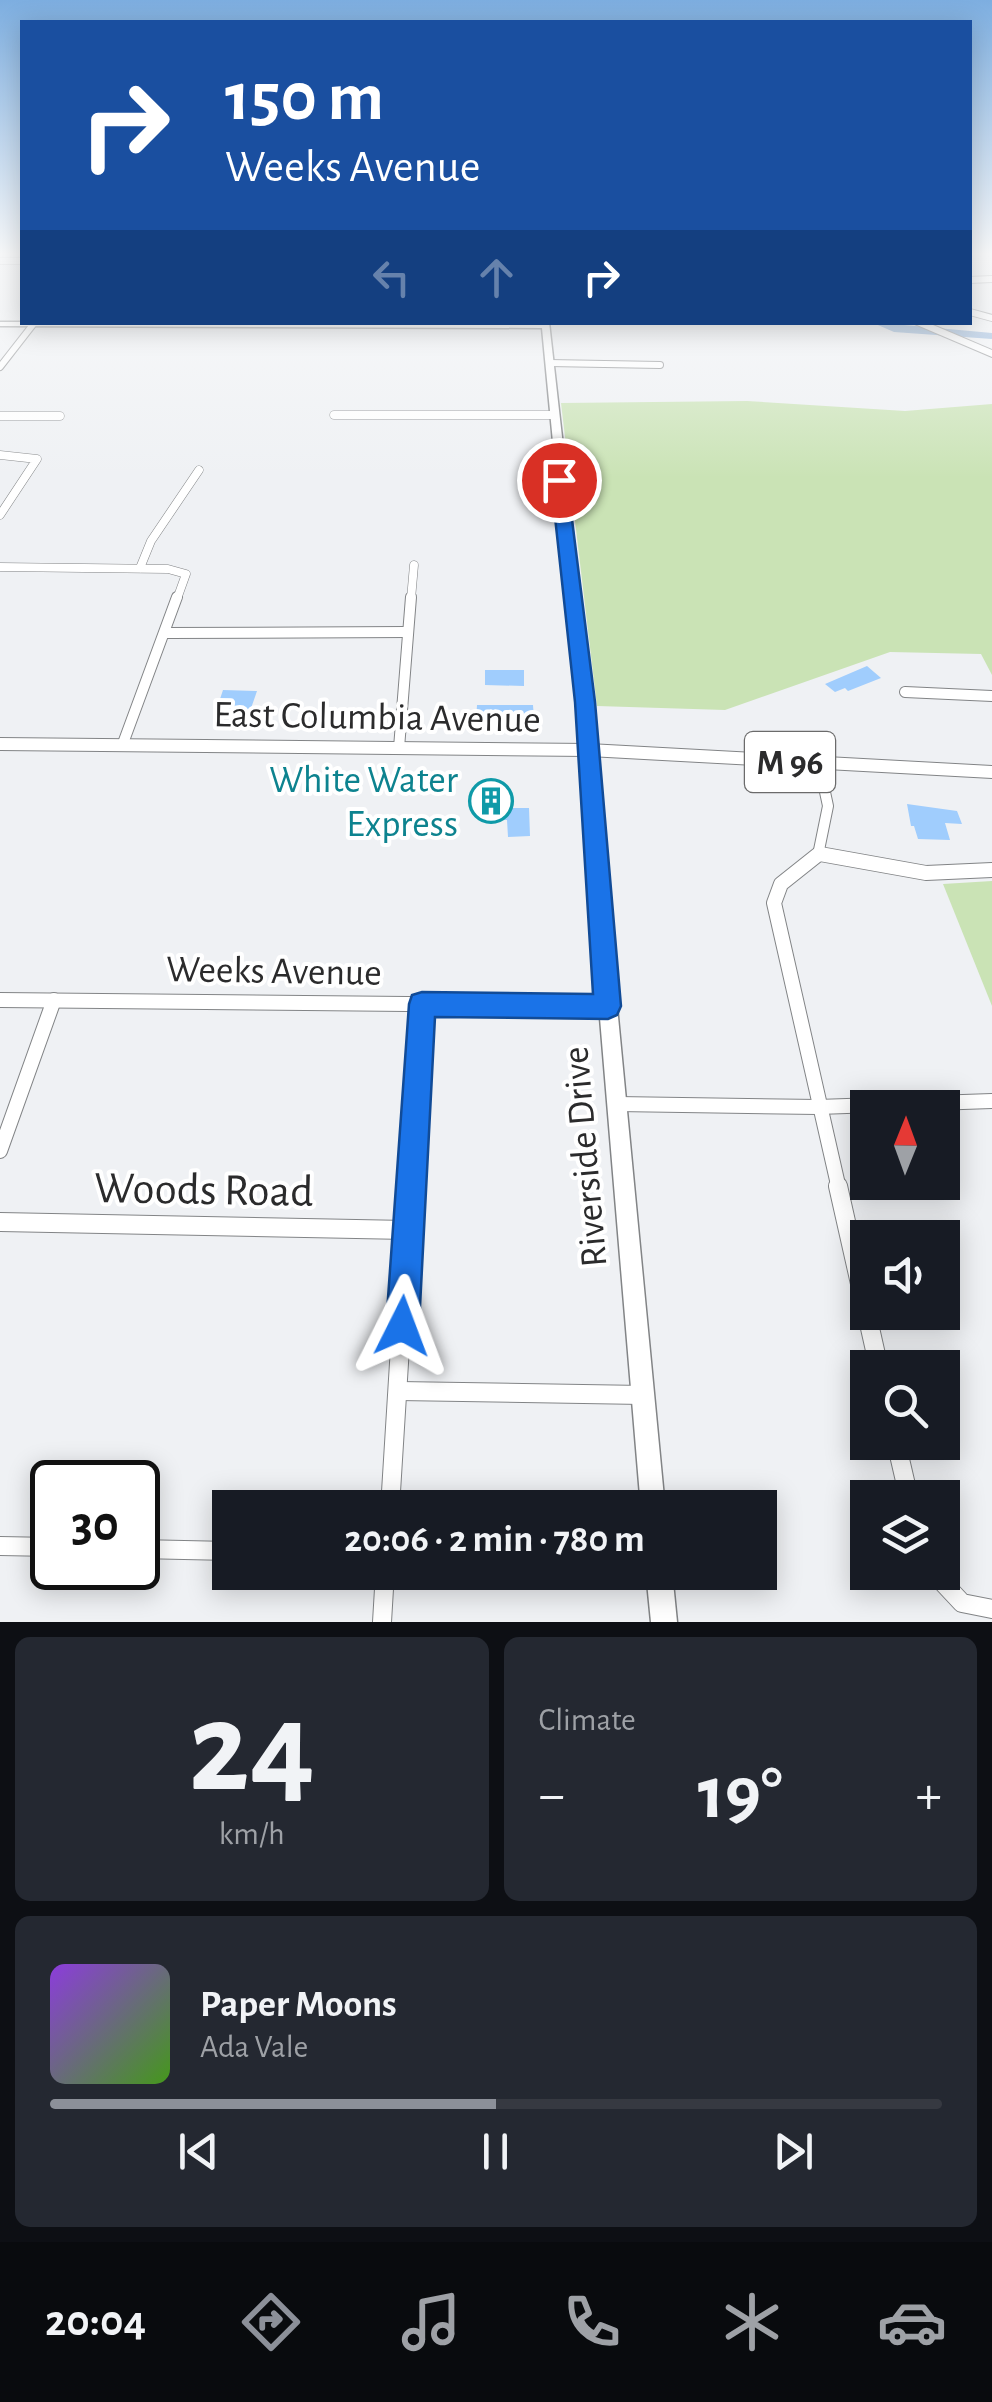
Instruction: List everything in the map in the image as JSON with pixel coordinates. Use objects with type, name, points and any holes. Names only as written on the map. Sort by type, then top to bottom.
[{"type":"highway","points":[[928,327],[990,351]]},
{"type":"highway","points":[[938,327],[990,351]]},
{"type":"main road","name":"East Columbia Avenue","points":[[0,744],[589,750],[992,772]]},
{"type":"street","points":[[0,366],[31,327]]},
{"type":"street","name":"Riverside Drive","points":[[545,327],[589,750],[651,1490]]},
{"type":"street","points":[[549,363],[660,365]]},
{"type":"street","points":[[334,414],[553,415]]},
{"type":"street","points":[[0,416],[60,416]]},
{"type":"street","points":[[0,455],[37,459],[0,515]]},
{"type":"street","points":[[140,568],[156,528],[187,496],[199,470]]},
{"type":"street","points":[[399,748],[414,565]]},
{"type":"street","points":[[0,567],[140,568],[186,574],[122,746]]},
{"type":"street","points":[[166,633],[407,632]]},
{"type":"street","points":[[905,692],[992,696]]},
{"type":"street","points":[[819,764],[828,806],[820,854],[782,884],[774,903],[874,1350]]},
{"type":"street","points":[[820,854],[926,873],[992,870]]},
{"type":"street","name":"Weeks Avenue","points":[[0,1000],[608,1006]]},
{"type":"street","points":[[0,1152],[54,1000]]},
{"type":"street","points":[[391,1490],[422,1004]]},
{"type":"street","points":[[617,1104],[818,1107],[992,1100]]},
{"type":"street","name":"Woods Road","points":[[0,1222],[408,1230]]},
{"type":"street","points":[[399,1391],[642,1395]]},
{"type":"street","points":[[0,1546],[30,1547]]},
{"type":"street","points":[[160,1549],[212,1550]]},
{"type":"street","points":[[382,1622],[384,1590]]},
{"type":"street","points":[[661,1590],[664,1622]]},
{"type":"street","points":[[950,1590],[962,1603],[992,1609]]},
{"type":"green space","points":[[747,401],[905,411],[992,404],[992,675],[981,654],[890,652],[725,710],[597,706],[561,403]]},
{"type":"green space","points":[[992,881],[992,1006],[943,884]]},
{"type":"building","points":[[867,666],[881,678],[848,691],[845,688],[835,692],[825,684]]},
{"type":"building","points":[[485,670],[524,670],[524,686],[485,685]]},
{"type":"building","points":[[223,690],[257,691],[249,714],[220,719],[222,714],[215,714]]},
{"type":"building","points":[[477,705],[533,705],[534,719],[476,719]]},
{"type":"building","points":[[484,782],[499,782],[498,808],[529,808],[530,836],[508,837],[507,820],[483,820]]},
{"type":"building","points":[[907,804],[957,811],[962,824],[945,823],[950,840],[918,839]]},
{"type":"waterway","points":[[888,327],[992,336]]},
{"type":"place","name":"White Water Express","points":[[491,801]]},
{"type":"route","points":[[402,1326],[422,1004],[608,1006],[585,702],[559,480]]}]
